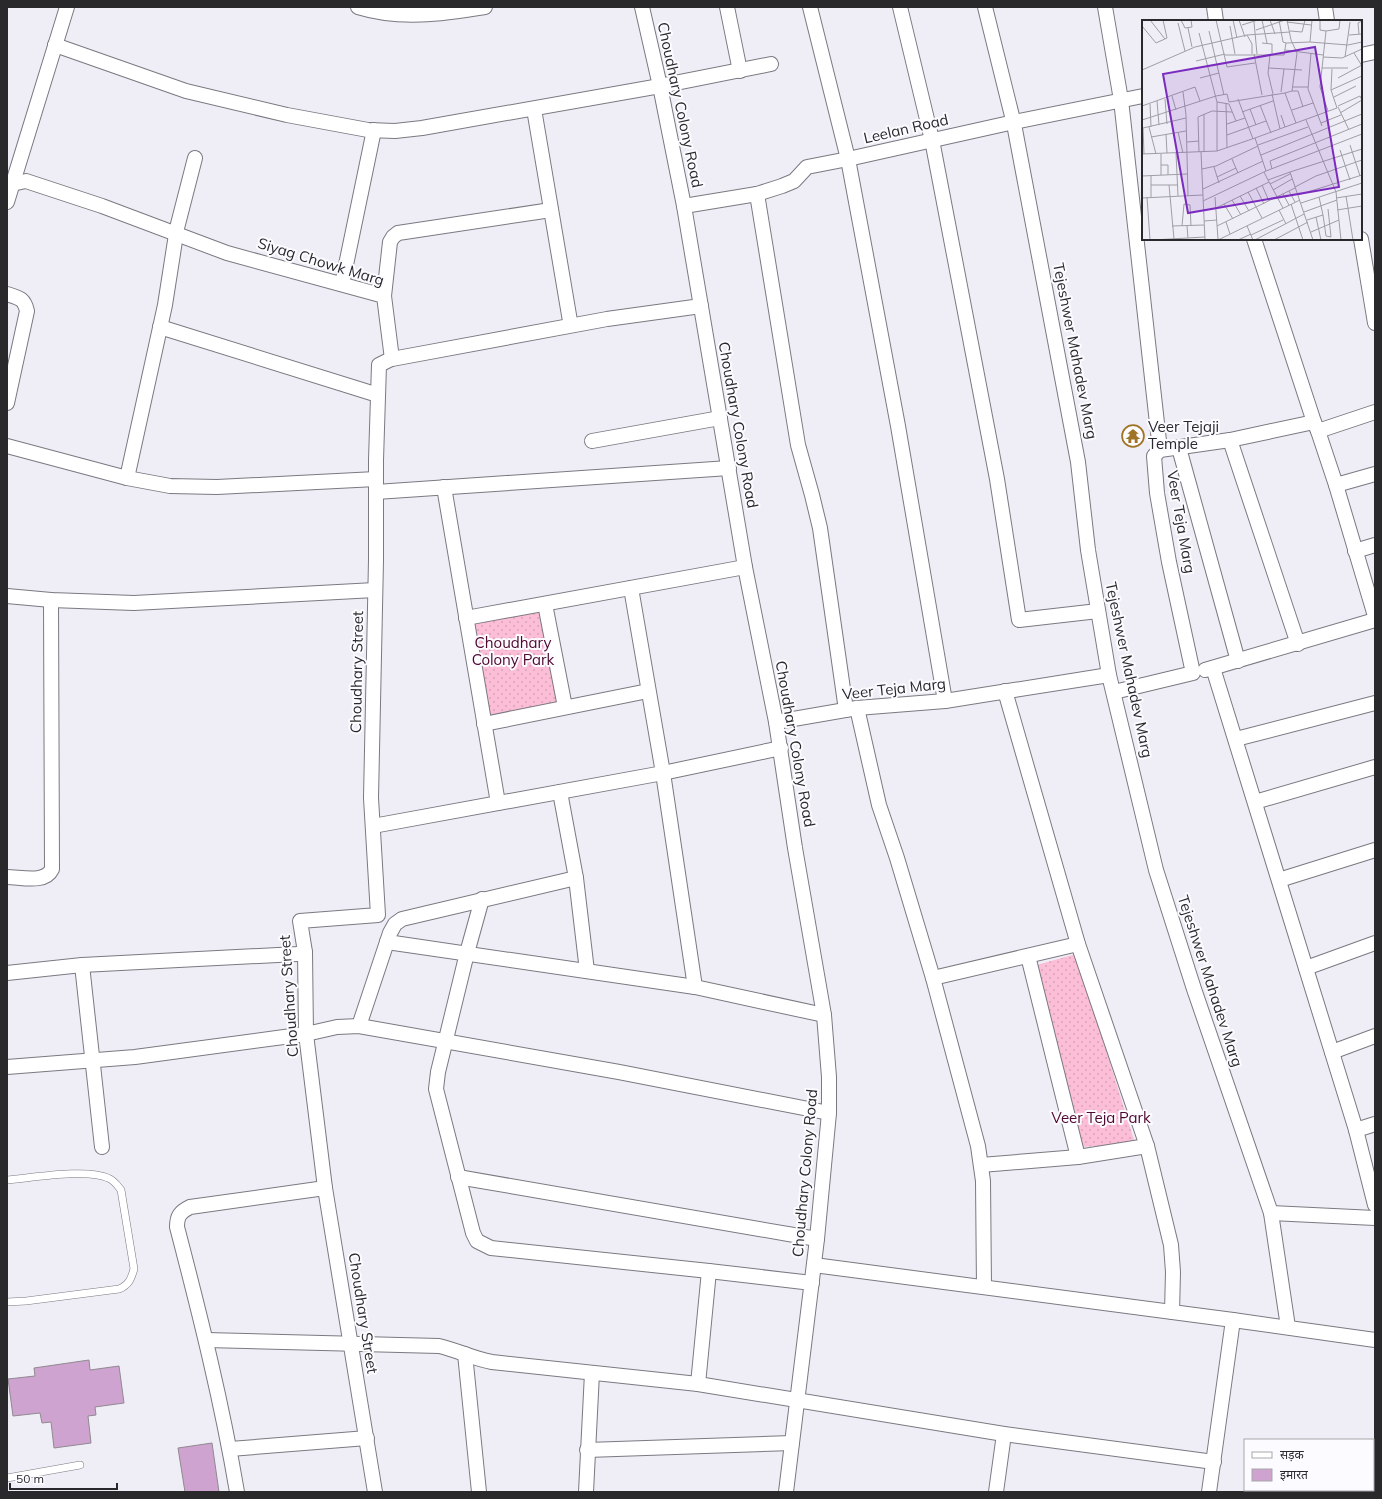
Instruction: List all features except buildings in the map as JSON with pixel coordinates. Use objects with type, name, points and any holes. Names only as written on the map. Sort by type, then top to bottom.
[{"type":"street","points":[[7,202],[10,185],[67,7]]},
{"type":"street","points":[[358,7],[371,11],[391,14],[418,16],[484,7]]},
{"type":"street","name":"Choudhary Colony Road","points":[[642,7],[660,86],[684,206],[745,567],[781,748],[795,848],[824,1014],[830,1077],[829,1113],[817,1239],[786,1492]]},
{"type":"street","points":[[728,7],[740,71]]},
{"type":"street","points":[[810,7],[848,159],[898,426],[945,701]]},
{"type":"street","points":[[900,7],[932,140],[997,479],[1019,620],[1098,611]]},
{"type":"street","name":"Tejeshwer Mahadev Marg","points":[[985,7],[1014,122],[1078,462],[1088,550],[1109,675],[1156,870],[1194,989],[1271,1213],[1288,1327]]},
{"type":"street","points":[[1105,7],[1121,100],[1160,450]]},
{"type":"street","points":[[1214,7],[1216,20]]},
{"type":"street","points":[[1325,7],[1327,20]]},
{"type":"street","points":[[55,45],[186,91],[287,115],[374,130],[395,131],[422,128],[660,86],[771,64]]},
{"type":"street","points":[[1362,55],[1375,52]]},
{"type":"street","name":"Leelan Road","points":[[684,206],[757,194],[794,181],[807,167],[1014,122],[1142,96]]},
{"type":"street","points":[[534,108],[570,321]]},
{"type":"street","points":[[342,284],[374,130]]},
{"type":"street","points":[[127,478],[165,305],[176,234],[195,158]]},
{"type":"street","name":"Siyag Chowk Marg","points":[[10,185],[26,181],[102,206],[227,253],[384,296],[392,358]]},
{"type":"street","points":[[757,194],[798,445],[820,528],[851,709],[879,805],[897,858],[933,978],[978,1146],[984,1181],[984,1287]]},
{"type":"street","points":[[384,296],[390,242],[398,233],[551,210]]},
{"type":"street","points":[[1254,240],[1336,485],[1375,616]]},
{"type":"street","points":[[1361,240],[1375,323]]},
{"type":"street","points":[[7,294],[20,299],[25,304],[27,311],[7,403]]},
{"type":"street","points":[[392,358],[607,319],[701,306]]},
{"type":"street","points":[[160,327],[378,395]]},
{"type":"street","name":"Choudhary Street","points":[[375,1492],[326,1188],[306,1034],[305,952],[300,921],[378,915],[371,798],[378,395],[379,365],[392,358]]},
{"type":"street","name":"Veer Teja Marg","points":[[1193,673],[1169,562],[1157,493],[1154,456],[1160,450],[1316,426],[1375,412]]},
{"type":"street","points":[[592,441],[720,418]]},
{"type":"street","points":[[1230,440],[1298,644]]},
{"type":"street","points":[[7,446],[127,478],[170,486],[192,488],[376,486],[444,488],[729,468]]},
{"type":"street","points":[[1179,448],[1238,661]]},
{"type":"street","points":[[1336,485],[1375,474]]},
{"type":"street","points":[[444,488],[498,804]]},
{"type":"street","points":[[1355,551],[1375,545]]},
{"type":"street","points":[[466,618],[745,567]]},
{"type":"street","points":[[631,588],[663,773],[695,988]]},
{"type":"street","points":[[7,596],[51,600],[134,603],[375,590]]},
{"type":"street","points":[[7,877],[41,878],[50,874],[52,869],[51,600]]},
{"type":"street","points":[[545,604],[565,708]]},
{"type":"street","points":[[1114,692],[1213,668],[1375,620]]},
{"type":"street","points":[[1213,668],[1280,880],[1356,1130],[1375,1205]]},
{"type":"street","name":"Veer Teja Marg","points":[[776,722],[851,709],[945,701],[1109,675]]},
{"type":"street","points":[[484,724],[648,691]]},
{"type":"street","points":[[1005,692],[1078,944],[1147,1146],[1171,1246],[1173,1272],[1172,1312]]},
{"type":"street","points":[[1236,739],[1375,703]]},
{"type":"street","points":[[373,826],[663,773],[781,748]]},
{"type":"street","points":[[1255,802],[1375,767]]},
{"type":"street","points":[[560,792],[576,878],[587,971]]},
{"type":"street","points":[[1280,880],[1375,850]]},
{"type":"street","points":[[359,1026],[390,933],[395,924],[402,919],[576,878]]},
{"type":"street","points":[[482,899],[445,1042],[438,1072],[436,1089],[473,1234],[477,1241],[484,1246],[491,1248],[812,1283]]},
{"type":"street","points":[[387,942],[695,988],[824,1014]]},
{"type":"street","points":[[1306,968],[1375,943]]},
{"type":"street","points":[[933,978],[1078,944]]},
{"type":"street","points":[[7,973],[82,965],[297,954],[305,952]]},
{"type":"street","points":[[1028,956],[1078,1157]]},
{"type":"street","points":[[82,965],[102,1147]]},
{"type":"street","points":[[7,1067],[136,1057],[306,1034],[337,1027],[359,1026],[620,1072],[829,1113]]},
{"type":"street","points":[[1332,1052],[1375,1036]]},
{"type":"street","points":[[1356,1130],[1375,1124]]},
{"type":"street","points":[[981,1165],[1078,1157],[1147,1146]]},
{"type":"street","points":[[458,1177],[817,1239]]},
{"type":"street","points":[[238,1492],[206,1340],[176,1227],[177,1217],[182,1211],[190,1207],[326,1188]]},
{"type":"street","points":[[1271,1213],[1375,1218]]},
{"type":"street","points":[[814,1265],[1288,1327],[1375,1340]]},
{"type":"street","points":[[698,1384],[709,1271]]},
{"type":"street","points":[[1209,1492],[1233,1320]]},
{"type":"street","points":[[206,1340],[439,1346],[453,1349],[479,1360],[492,1362],[698,1384],[1004,1434],[1214,1462]]},
{"type":"street","points":[[465,1354],[480,1492]]},
{"type":"street","points":[[586,1492],[592,1373]]},
{"type":"street","points":[[996,1492],[1004,1434]]},
{"type":"street","points":[[230,1449],[367,1438]]},
{"type":"street","points":[[587,1450],[792,1443]]},
{"type":"lane","points":[[7,1180],[82,1173],[98,1174],[108,1177],[115,1182],[121,1190],[134,1269],[127,1286],[119,1289],[7,1302]]},
{"type":"lane","points":[[7,1478],[80,1465]]},
{"type":"green space","name":"Choudhary Colony Park","points":[[543,608],[557,704],[491,718],[471,623]]},
{"type":"green space","name":"Veer Teja Park","points":[[1076,954],[1135,1143],[1082,1147],[1033,966]]},
{"type":"place","name":"Veer Tejaji Temple","points":[[1133,436]]}]
